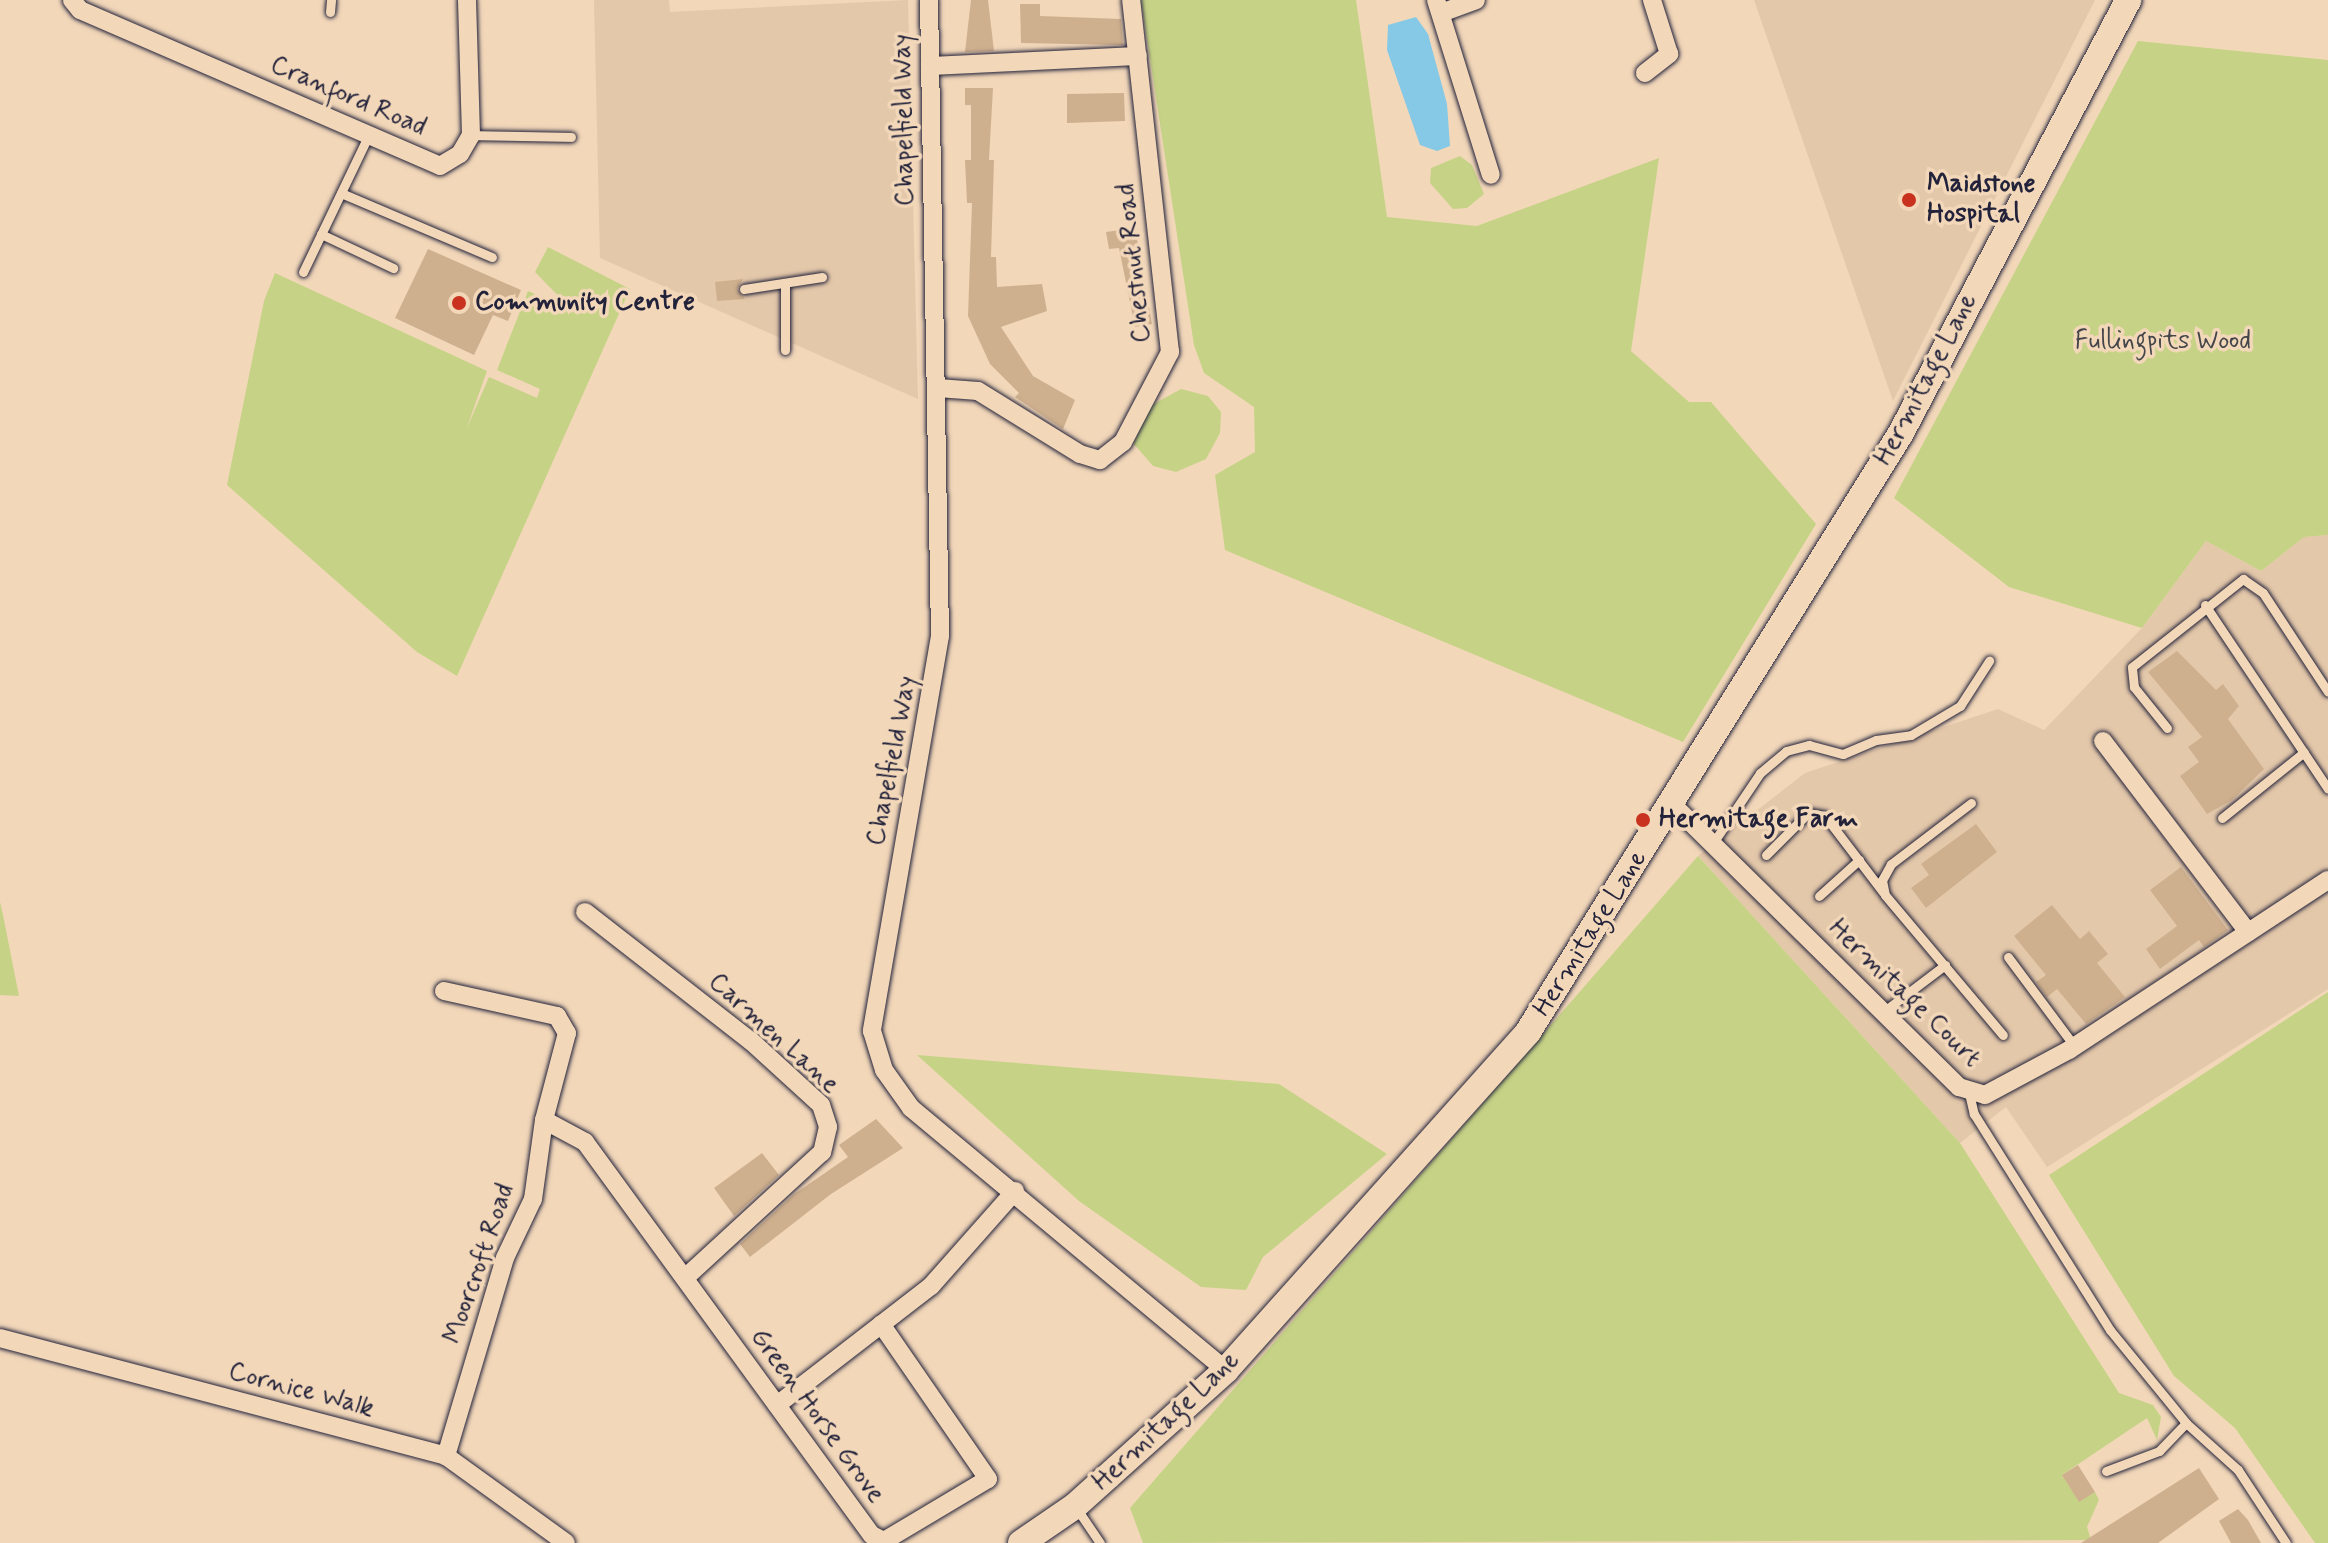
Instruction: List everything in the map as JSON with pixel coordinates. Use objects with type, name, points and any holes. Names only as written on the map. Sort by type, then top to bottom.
[{"type":"main road","name":"Hermitage Lane","points":[[1021,1543],[1075,1506],[1226,1370],[1528,1032],[1673,805],[1901,433],[2128,0]]},
{"type":"street","name":"Cranford Road","points":[[72,0],[80,10],[440,166],[460,154],[471,135]]},
{"type":"street","points":[[467,0],[471,135]]},
{"type":"street","name":"Chapelfield Way","points":[[929,0],[938,388],[938,663],[872,1031],[884,1070],[911,1108],[1015,1191],[1226,1370]]},
{"type":"street","name":"Chestnut Road","points":[[938,388],[978,391],[1090,458],[1112,456],[1123,442],[1170,352],[1131,0]]},
{"type":"street","points":[[1476,0],[1438,6],[1491,175]]},
{"type":"street","points":[[1645,73],[1669,54],[1652,0]]},
{"type":"street","points":[[930,66],[1138,56]]},
{"type":"street","points":[[2103,741],[2248,932]]},
{"type":"street","name":"Hermitage Court","points":[[1673,805],[1969,1093],[1985,1095],[2075,1047],[2324,882]]},
{"type":"street","name":"Carmen Lane","points":[[585,912],[751,1041],[821,1105],[828,1127],[822,1152],[685,1278]]},
{"type":"street","name":"Moorcroft Road","points":[[444,991],[566,1023],[544,1120],[533,1199],[505,1258],[446,1456]]},
{"type":"street","name":"Green Horse Grove","points":[[544,1120],[585,1142],[872,1535],[884,1541],[988,1479],[881,1324]]},
{"type":"street","points":[[777,1405],[931,1286],[1015,1191]]},
{"type":"street","name":"Cornice Walk","points":[[0,1338],[446,1456],[566,1543]]},
{"type":"lane","points":[[330,12],[331,0]]},
{"type":"lane","points":[[303,272],[369,134]]},
{"type":"lane","points":[[471,135],[571,137]]},
{"type":"lane","points":[[341,193],[492,257]]},
{"type":"lane","points":[[321,234],[393,268]]},
{"type":"lane","points":[[744,289],[822,277]]},
{"type":"lane","points":[[785,283],[785,350]]},
{"type":"lane","points":[[2167,728],[2134,687],[2132,667],[2230,585],[2253,581],[2328,692]]},
{"type":"lane","points":[[2205,605],[2328,789]]},
{"type":"lane","points":[[1713,843],[1739,799],[1786,751],[1809,745],[1843,754],[1911,735],[1960,706],[1989,661]]},
{"type":"lane","points":[[2222,818],[2304,752]]},
{"type":"lane","points":[[1885,895],[1882,880],[1891,864],[1971,803]]},
{"type":"lane","points":[[1766,855],[1808,813],[1825,816],[1885,895],[2003,1035]]},
{"type":"lane","points":[[1819,896],[1859,860]]},
{"type":"lane","points":[[2008,957],[2075,1047]]},
{"type":"lane","points":[[1883,1012],[1945,965]]},
{"type":"lane","points":[[1969,1093],[1974,1114],[2110,1330],[2186,1423],[2238,1470],[2286,1543]]},
{"type":"lane","points":[[2106,1471],[2159,1451],[2186,1423]]},
{"type":"lane","points":[[1075,1506],[1100,1543]]},
{"type":"shaded area","points":[[594,0],[669,0],[670,12],[908,0],[918,399],[600,258]]},
{"type":"shaded area","name":"Maidstone Hospital","points":[[1754,0],[2095,0],[1893,401]]},
{"type":"shaded area","points":[[2328,535],[2328,989],[2047,1167],[2006,1107],[1960,1143],[1698,856],[1805,773],[1998,709],[2044,730],[2142,628],[2206,541],[2261,571],[2304,537]]},
{"type":"green space","points":[[1141,0],[1356,0],[1387,217],[1477,226],[1659,158],[1631,351],[1689,402],[1711,402],[1816,524],[1683,742],[1225,550],[1215,475],[1255,452],[1254,407],[1204,373],[1194,345]]},
{"type":"green space","name":"Fullingpits Wood","points":[[2138,41],[2328,60],[2328,535],[2304,537],[2261,571],[2206,541],[2142,628],[2009,587],[1894,498]]},
{"type":"green space","points":[[1460,156],[1472,165],[1484,194],[1467,208],[1453,209],[1430,183],[1431,168]]},
{"type":"green space","points":[[548,247],[630,289],[457,676],[417,652],[227,485],[264,301],[275,273],[487,371],[466,430],[489,377],[537,398],[540,389],[497,370],[528,291],[572,310],[535,272]]},
{"type":"green space","points":[[1181,389],[1208,396],[1221,412],[1220,433],[1206,459],[1176,472],[1153,466],[1133,443],[1150,406]]},
{"type":"green space","points":[[1698,856],[1960,1143],[2119,1393],[2153,1405],[2161,1417],[2157,1440],[2147,1418],[2062,1475],[2079,1501],[2095,1492],[2099,1500],[2087,1527],[2091,1540],[1143,1543],[1130,1508]]},
{"type":"green space","points":[[0,902],[3,915],[19,996],[0,995]]},
{"type":"green space","points":[[2328,992],[2328,1543],[2315,1543],[2235,1428],[2174,1376],[2049,1175]]},
{"type":"green space","points":[[917,1055],[1279,1084],[1387,1154],[1263,1257],[1246,1290],[1201,1287],[1079,1201]]},
{"type":"water","points":[[1416,17],[1428,34],[1447,104],[1450,146],[1437,151],[1420,145],[1387,50],[1388,25]]},
{"type":"building","points":[[971,0],[988,0],[994,51],[965,52]]},
{"type":"building","points":[[1020,4],[1040,4],[1040,16],[1121,19],[1123,45],[1021,43]]},
{"type":"building","points":[[965,88],[993,88],[989,160],[994,160],[991,257],[996,257],[997,287],[1042,284],[1047,311],[1001,327],[1033,376],[1075,400],[1063,429],[1015,397],[1019,393],[990,364],[968,316],[972,203],[967,203],[965,160],[971,160],[971,105],[965,105]]},
{"type":"building","points":[[1124,93],[1125,121],[1067,123],[1067,94]]},
{"type":"building","points":[[1135,228],[1152,324],[1135,327],[1119,248],[1109,249],[1106,232]]},
{"type":"building","name":"Community Centre","points":[[428,249],[521,290],[508,321],[493,315],[474,355],[395,318]]},
{"type":"building","points":[[743,279],[737,289],[745,299],[717,301],[715,282]]},
{"type":"building","points":[[2177,651],[2216,690],[2223,684],[2239,706],[2228,719],[2264,769],[2232,800],[2207,814],[2180,776],[2199,762],[2188,747],[2202,737],[2148,672]]},
{"type":"building","points":[[1976,824],[1997,852],[1926,908],[1911,888],[1929,875],[1921,864]]},
{"type":"building","points":[[2181,867],[2228,930],[2204,947],[2199,940],[2160,969],[2146,949],[2177,926],[2150,890]]},
{"type":"building","points":[[2052,905],[2080,939],[2089,931],[2108,954],[2097,963],[2125,997],[2086,1024],[2057,989],[2047,997],[2036,982],[2046,975],[2014,936]]},
{"type":"building","points":[[876,1119],[903,1148],[831,1194],[750,1257],[740,1244],[793,1195],[848,1157],[839,1145]]},
{"type":"building","points":[[762,1153],[779,1175],[734,1216],[714,1188]]},
{"type":"building","points":[[2078,1465],[2095,1492],[2079,1502],[2062,1475]]},
{"type":"building","points":[[2199,1468],[2219,1499],[2158,1543],[2081,1543]]},
{"type":"building","points":[[2238,1509],[2261,1543],[2231,1543],[2219,1521]]},
{"type":"place","name":"Maidstone Hospital","points":[[1909,200]]},
{"type":"place","name":"Community Centre","points":[[459,303]]},
{"type":"place","name":"Hermitage Farm","points":[[1643,820]]}]
